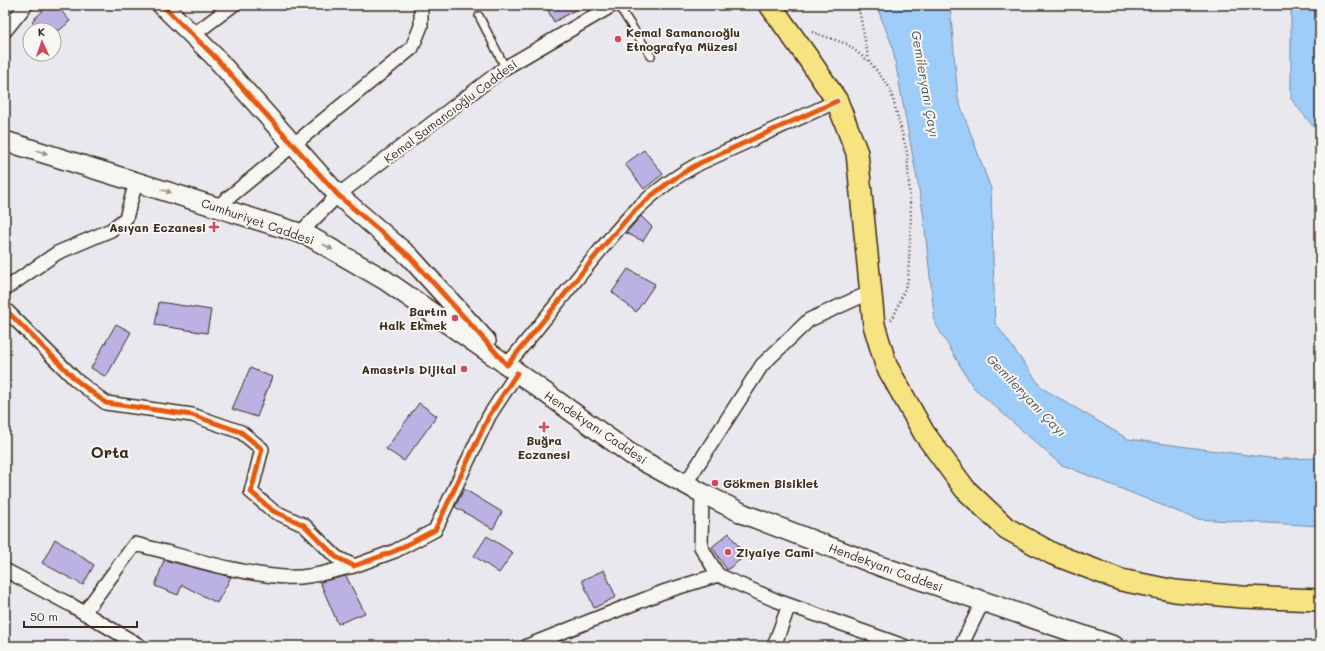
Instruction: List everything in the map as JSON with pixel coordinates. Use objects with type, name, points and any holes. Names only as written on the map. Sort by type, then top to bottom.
[{"type":"main road","points":[[162,5],[214,56],[338,195],[410,257],[512,369]]},
{"type":"main road","points":[[770,5],[837,101],[857,153],[874,325],[886,365],[924,433],[965,489],[1006,528],[1053,554],[1121,580],[1175,591],[1242,597],[1320,600]]},
{"type":"main road","name":"Cumhuriyet Caddesi","points":[[5,141],[309,236],[384,280],[512,369]]},
{"type":"main road","name":"Hendekyanı Caddesi","points":[[512,369],[632,455],[702,493],[759,520],[880,566],[1114,646]]},
{"type":"street","points":[[5,31],[26,5]]},
{"type":"street","points":[[193,36],[233,5]]},
{"type":"street","points":[[217,207],[294,146],[412,48],[421,26],[421,5]]},
{"type":"street","name":"Kemal Samancıoğlu Caddesi","points":[[300,234],[338,195],[505,67],[613,5]]},
{"type":"street","points":[[84,613],[134,544],[243,570],[284,577],[307,576],[354,566],[395,551],[435,530],[512,369],[626,218],[652,194],[682,173],[700,163],[837,101]]},
{"type":"street","points":[[5,290],[57,253],[110,230],[126,218],[136,182]]},
{"type":"street","points":[[686,483],[762,365],[809,320],[871,292]]},
{"type":"street","points":[[5,309],[76,380],[106,403],[192,415],[241,432],[262,449],[252,492],[273,511],[304,525],[336,557],[354,566]]},
{"type":"street","points":[[702,493],[701,547],[718,575],[789,605],[904,646]]},
{"type":"street","points":[[5,570],[84,613],[140,646]]},
{"type":"street","points":[[527,646],[663,592],[718,575]]},
{"type":"street","points":[[961,646],[982,601]]},
{"type":"street","points":[[774,646],[789,605]]},
{"type":"lane","points":[[618,5],[651,56]]},
{"type":"lane","points":[[480,16],[505,67]]},
{"type":"path","points":[[858,5],[869,61]]},
{"type":"path","points":[[788,30],[814,32],[847,44],[869,61],[890,88],[907,152],[911,218],[908,280],[895,314],[878,338]]},
{"type":"water","name":"Gemileryanı Çayı","points":[[876,5],[950,5],[958,99],[991,189],[995,323],[1042,388],[1128,439],[1277,459],[1320,458],[1320,526],[1196,519],[1060,464],[973,387],[935,323],[923,211],[892,45]]},
{"type":"water","points":[[1291,5],[1320,5],[1320,135],[1291,99]]},
{"type":"building","points":[[49,5],[56,5],[70,21],[62,28],[62,22],[32,21]]},
{"type":"building","points":[[545,5],[584,5],[554,22]]},
{"type":"building","points":[[644,150],[663,174],[644,189],[625,164]]},
{"type":"building","points":[[641,216],[652,227],[643,241],[626,233]]},
{"type":"building","points":[[628,269],[655,284],[636,312],[612,292]]},
{"type":"building","points":[[159,302],[211,310],[207,333],[155,325]]},
{"type":"building","points":[[116,324],[131,332],[106,377],[91,368]]},
{"type":"building","points":[[250,368],[272,377],[257,417],[232,409]]},
{"type":"building","points":[[419,403],[437,416],[404,461],[386,449]]},
{"type":"building","points":[[464,489],[502,512],[493,529],[455,507]]},
{"type":"building","name":"Ziyaiye Cami","points":[[729,533],[745,556],[727,570],[712,547]]},
{"type":"building","points":[[487,536],[513,553],[499,573],[474,556]]},
{"type":"building","points":[[55,539],[94,565],[83,585],[42,563]]},
{"type":"building","points":[[164,560],[231,577],[217,603],[182,585],[178,595],[155,586]]},
{"type":"building","points":[[604,570],[616,597],[594,608],[582,580]]},
{"type":"building","points":[[346,576],[365,613],[338,624],[320,582]]},
{"type":"cycle path","points":[[162,5],[214,56],[338,195],[410,257],[507,365],[620,226],[663,186],[680,174],[700,163],[837,101]]},
{"type":"cycle path","points":[[5,309],[76,380],[106,403],[192,415],[241,432],[262,449],[251,492],[273,511],[304,525],[336,557],[354,566],[395,551],[435,530],[489,416],[517,373]]},
{"type":"place","name":"Kemal Samancıoğlu Etnografya Müzesi","points":[[618,39]]},
{"type":"place","name":"Asıyan Eczanesi","points":[[214,227]]},
{"type":"place","name":"Bartın Halk Ekmek","points":[[455,318]]},
{"type":"place","name":"Amastris Dijital","points":[[464,369]]},
{"type":"place","name":"Buğra Eczanesi","points":[[544,427]]},
{"type":"place","name":"Gökmen Bisiklet","points":[[715,483]]},
{"type":"place","name":"Ziyaiye Cami","points":[[728,552]]},
{"type":"district","name":"Orta","points":[[110,451]]}]
